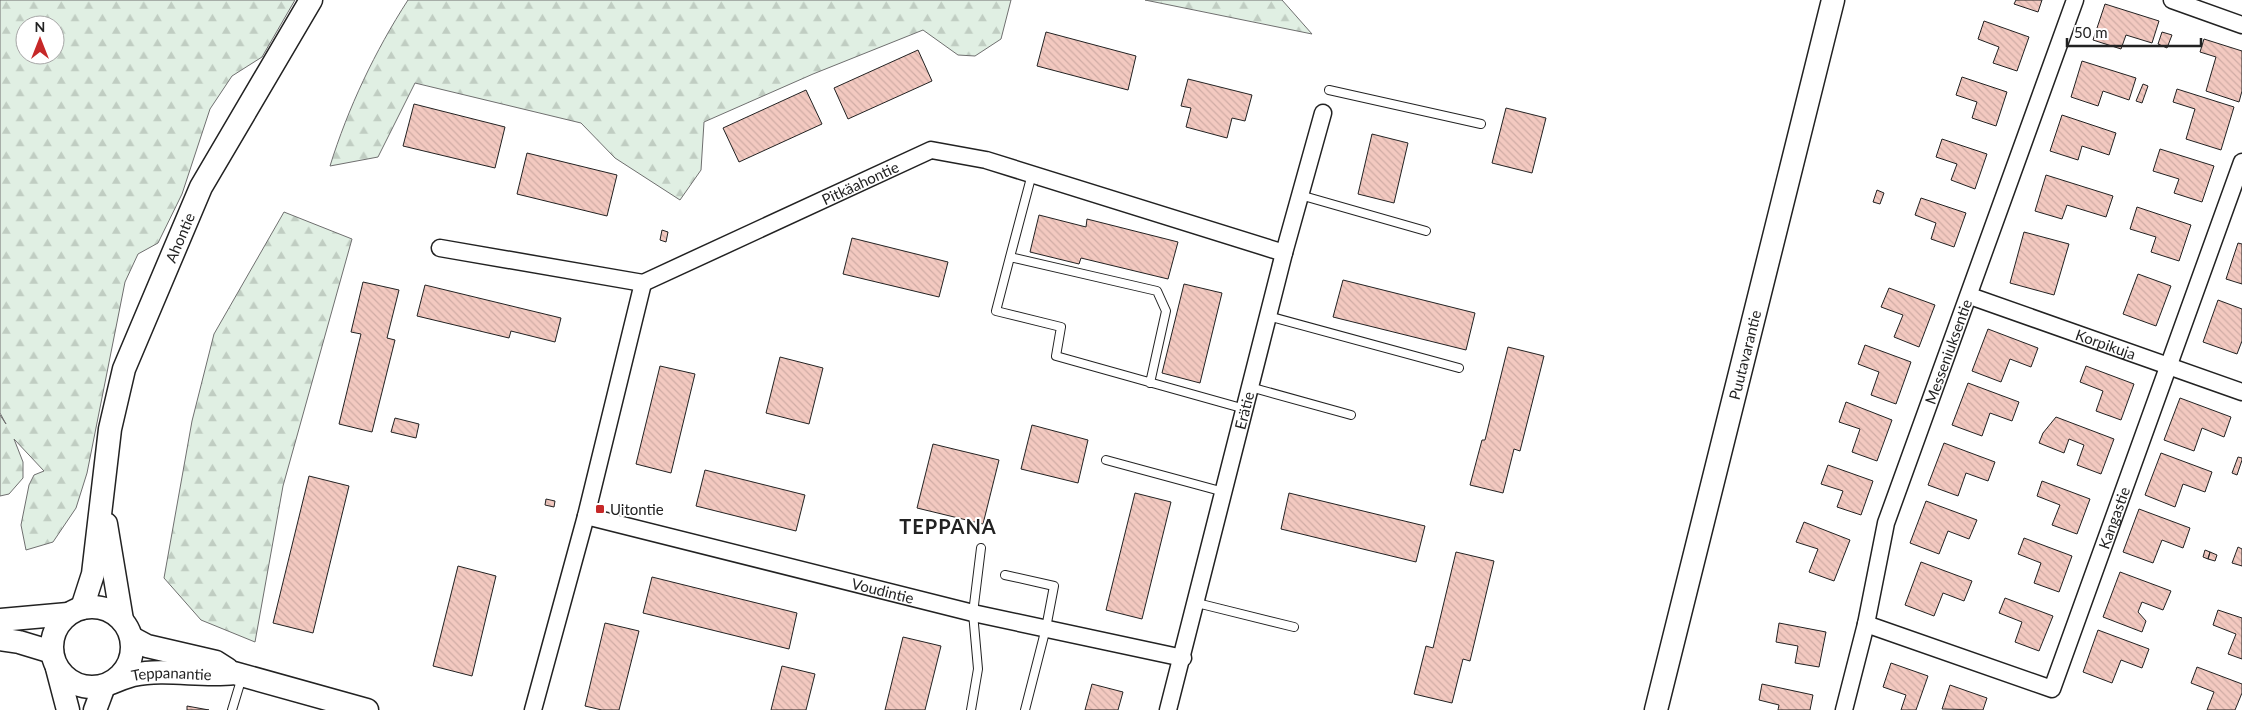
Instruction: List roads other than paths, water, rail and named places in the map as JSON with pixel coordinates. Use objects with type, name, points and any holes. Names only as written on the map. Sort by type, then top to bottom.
[{"type":"street","name":"Ahontie","points":[[75,611],[93,574],[110,429],[124,369],[201,187],[311,0]]},
{"type":"street","name":"Puutavarantie","points":[[1656,710],[1833,0]]},
{"type":"street","name":"Messeniuksentie","points":[[1844,710],[1866,624],[1886,523],[2076,0]]},
{"type":"street","points":[[2172,0],[2242,25]]},
{"type":"street","name":"Erätie","points":[[1168,710],[1197,603],[1284,253],[1323,113]]},
{"type":"street","name":"Pitkäahontie","points":[[644,284],[931,150],[986,160],[1284,253]]},
{"type":"street","name":"Kangastie","points":[[1866,624],[2052,689],[2242,162]]},
{"type":"street","points":[[440,248],[644,284],[586,516],[534,710]]},
{"type":"street","name":"Korpikuja","points":[[1970,296],[2242,392]]},
{"type":"street","name":"Ahontie","points":[[102,496],[127,629]]},
{"type":"street","name":"Voudintie","points":[[586,516],[973,613],[1183,658]]},
{"type":"street","points":[[0,620],[100,607],[110,610],[127,629],[132,656],[128,667],[120,676],[107,684],[85,687],[65,677],[55,660],[19,642],[0,639]]},
{"type":"street","points":[[68,710],[55,660],[55,631],[60,621],[75,611]]},
{"type":"street","name":"Teppanantie","points":[[127,629],[147,646],[165,652],[216,662],[238,674],[367,710]]},
{"type":"street","name":"Teppanantie","points":[[107,684],[133,675],[163,672],[215,675],[238,674]]},
{"type":"street","points":[[95,710],[107,684]]},
{"type":"lane","points":[[1329,90],[1481,124]]},
{"type":"lane","points":[[1032,174],[996,311],[1061,327],[1056,356],[1245,409]]},
{"type":"lane","points":[[1300,195],[1426,231]]},
{"type":"lane","points":[[1010,257],[1157,291],[1166,311],[1150,383]]},
{"type":"lane","points":[[1268,316],[1459,368]]},
{"type":"lane","points":[[1250,387],[1351,415]]},
{"type":"lane","points":[[1106,460],[1224,492]]},
{"type":"lane","points":[[971,710],[978,669],[973,613],[981,548]]},
{"type":"lane","points":[[1005,575],[1054,586],[1046,628],[1025,710]]},
{"type":"lane","points":[[1197,603],[1294,627]]},
{"type":"lane","points":[[232,710],[238,674]]},
{"type":"place","name":"Uitontie","points":[[600,509]]},
{"type":"district","name":"TEPPANA","points":[[948,526]]}]
